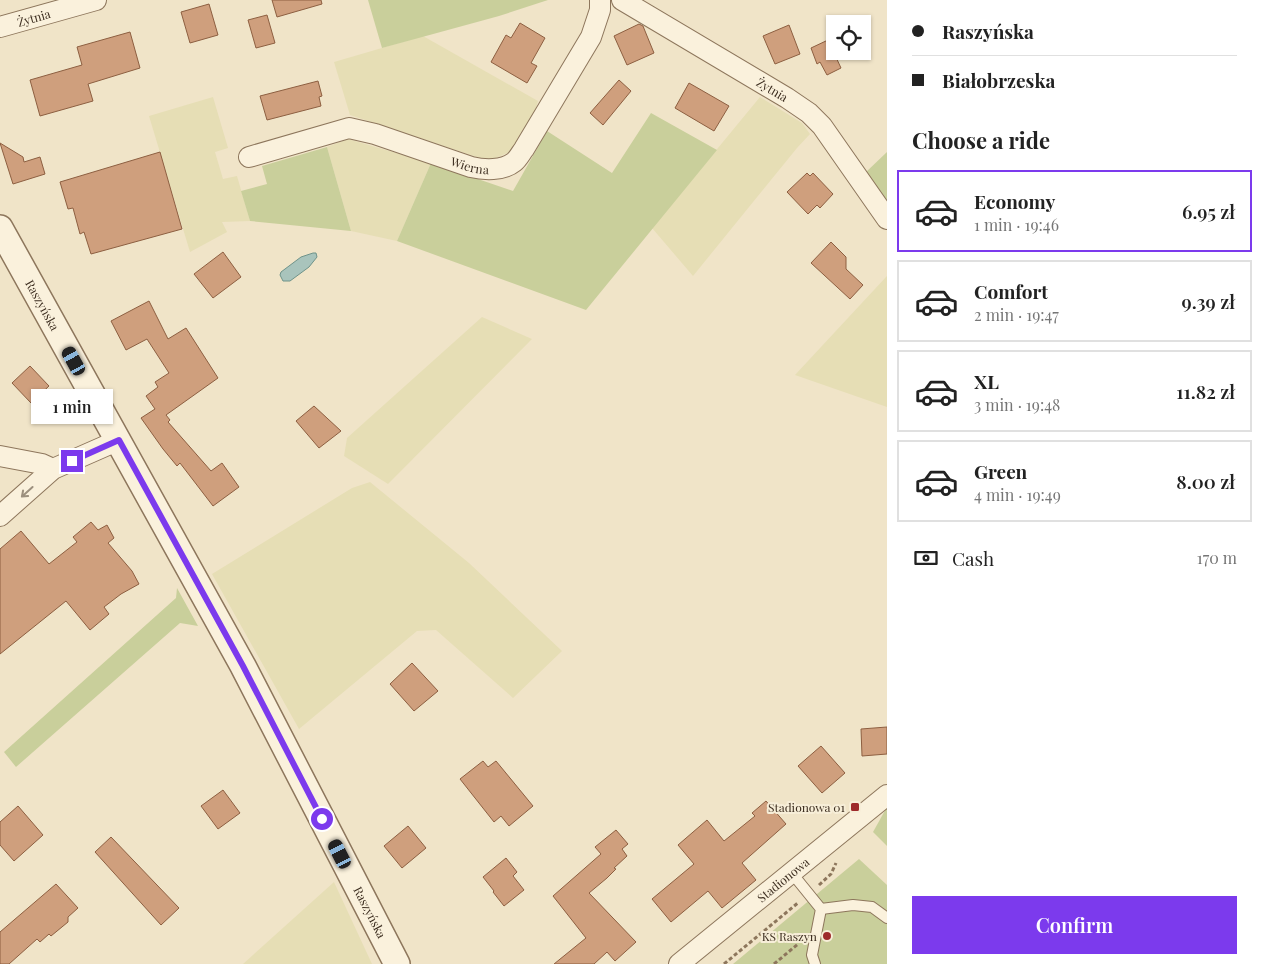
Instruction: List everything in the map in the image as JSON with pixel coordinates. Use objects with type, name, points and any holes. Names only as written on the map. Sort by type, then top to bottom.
[{"type":"street","name":"Żytnia","points":[[0,27],[96,0]]},
{"type":"street","name":"Wierna","points":[[249,157],[349,128],[375,134],[484,170],[516,162],[591,37],[600,10],[600,0]]},
{"type":"street","name":"Żytnia","points":[[622,0],[809,112],[822,126],[887,219]]},
{"type":"street","name":"Raszyńska","points":[[0,228],[243,666],[397,964]]},
{"type":"street","points":[[0,516],[54,469],[119,440]]},
{"type":"street","points":[[0,456],[42,464],[54,469]]},
{"type":"street","name":"Stadionowa","points":[[679,964],[887,795]]},
{"type":"lane","points":[[791,872],[821,910],[812,955],[815,964]]},
{"type":"lane","points":[[821,910],[853,905],[872,907],[887,918]]},
{"type":"path","points":[[774,964],[797,945],[801,938]]},
{"type":"shaded area","points":[[423,36],[538,101],[532,122],[516,149],[489,161],[350,115],[334,62]]},
{"type":"shaded area","points":[[213,97],[228,148],[215,152],[223,179],[237,176],[250,221],[222,222],[227,232],[190,252],[149,116]]},
{"type":"shaded area","points":[[760,97],[802,123],[810,134],[693,276],[652,228]]},
{"type":"shaded area","points":[[348,139],[431,163],[397,241],[351,231],[327,147]]},
{"type":"shaded area","points":[[887,276],[887,407],[795,375]]},
{"type":"shaded area","points":[[482,317],[532,339],[388,484],[344,456],[347,438]]},
{"type":"shaded area","points":[[370,482],[469,563],[562,651],[513,698],[436,630],[417,631],[299,729],[212,574],[352,488]]},
{"type":"shaded area","points":[[334,882],[372,964],[243,964]]},
{"type":"green space","points":[[368,0],[548,0],[499,16],[382,48]]},
{"type":"green space","points":[[651,113],[717,150],[586,310],[397,241],[431,163],[513,191],[547,131],[612,173]]},
{"type":"green space","points":[[327,147],[351,231],[250,221],[241,191],[267,184],[262,166]]},
{"type":"green space","points":[[887,152],[887,207],[864,174]]},
{"type":"green space","points":[[177,588],[198,626],[180,623],[16,767],[4,752],[176,598]]},
{"type":"green space","points":[[887,807],[887,846],[873,832]]},
{"type":"green space","name":"KS Raszyn","points":[[859,859],[887,885],[887,964],[733,964]]},
{"type":"water","points":[[316,253],[317,257],[309,267],[290,281],[283,281],[280,275],[281,272],[301,257]]},
{"type":"building","points":[[272,0],[321,0],[322,4],[277,17]]},
{"type":"building","points":[[209,4],[218,35],[190,43],[181,12]]},
{"type":"building","points":[[267,15],[275,43],[256,48],[248,20]]},
{"type":"building","points":[[520,23],[545,38],[531,63],[537,66],[527,83],[491,62],[506,35],[511,38]]},
{"type":"building","points":[[639,24],[643,26],[654,53],[627,65],[614,36]]},
{"type":"building","points":[[789,25],[800,54],[775,64],[763,36]]},
{"type":"building","points":[[130,32],[140,68],[88,84],[93,101],[40,116],[30,80],[82,65],[77,47]]},
{"type":"building","points":[[826,41],[826,60],[837,60],[841,68],[827,75],[820,62],[817,64],[811,48]]},
{"type":"building","points":[[619,80],[631,91],[603,125],[590,113]]},
{"type":"building","points":[[318,81],[322,96],[319,97],[321,106],[267,120],[260,96]]},
{"type":"building","points":[[689,83],[729,106],[714,131],[675,108]]},
{"type":"building","points":[[0,143],[23,157],[24,162],[40,157],[45,174],[13,184]]},
{"type":"building","points":[[160,152],[182,229],[91,254],[84,232],[80,234],[73,208],[68,209],[60,182]]},
{"type":"building","points":[[807,173],[810,176],[813,173],[833,194],[820,208],[817,205],[808,214],[787,192]]},
{"type":"building","points":[[831,242],[846,257],[846,269],[863,285],[850,299],[811,263]]},
{"type":"building","points":[[223,252],[241,277],[213,298],[194,274]]},
{"type":"building","points":[[149,301],[168,339],[186,328],[218,378],[166,415],[170,420],[168,422],[211,471],[222,463],[239,487],[213,506],[180,463],[177,466],[163,449],[141,418],[155,409],[146,396],[158,387],[155,382],[169,373],[147,339],[126,350],[111,321]]},
{"type":"building","points":[[30,366],[49,386],[31,403],[12,383]]},
{"type":"building","points":[[314,406],[341,431],[319,448],[296,421]]},
{"type":"building","points":[[91,522],[98,530],[107,525],[114,538],[108,543],[132,571],[139,584],[121,594],[104,607],[109,614],[90,630],[66,601],[0,654],[0,549],[21,531],[49,564],[77,542],[73,537]]},
{"type":"building","points":[[412,663],[438,691],[414,711],[390,684]]},
{"type":"building","points":[[887,727],[887,754],[862,756],[861,729]]},
{"type":"building","points":[[821,746],[845,773],[822,793],[798,766]]},
{"type":"building","points":[[483,761],[488,767],[496,761],[533,806],[509,826],[501,816],[494,822],[460,779]]},
{"type":"building","points":[[223,790],[240,813],[218,829],[201,806]]},
{"type":"building","points":[[766,801],[786,824],[742,863],[756,880],[722,908],[708,891],[671,922],[652,899],[694,864],[678,845],[707,820],[724,841],[755,816],[752,813]]},
{"type":"building","points":[[18,806],[43,835],[14,861],[0,845],[0,822]]},
{"type":"building","points":[[408,826],[426,848],[402,868],[384,846]]},
{"type":"building","points":[[616,830],[628,844],[622,849],[627,856],[614,868],[616,869],[607,878],[589,893],[636,942],[615,961],[607,952],[594,964],[554,964],[586,938],[553,896],[601,854],[595,847]]},
{"type":"building","points":[[111,837],[179,908],[161,925],[95,852]]},
{"type":"building","points":[[506,858],[517,872],[513,876],[524,890],[504,906],[483,877]]},
{"type":"building","points":[[56,884],[78,908],[68,917],[68,922],[51,936],[49,934],[40,942],[37,939],[9,964],[0,964],[0,932]]},
{"type":"place","name":"Stadionowa 01","points":[[855,807]]},
{"type":"place","name":"KS Raszyn","points":[[827,936]]},
{"type":"route","points":[[72,461],[119,440],[243,666],[322,819]]}]
